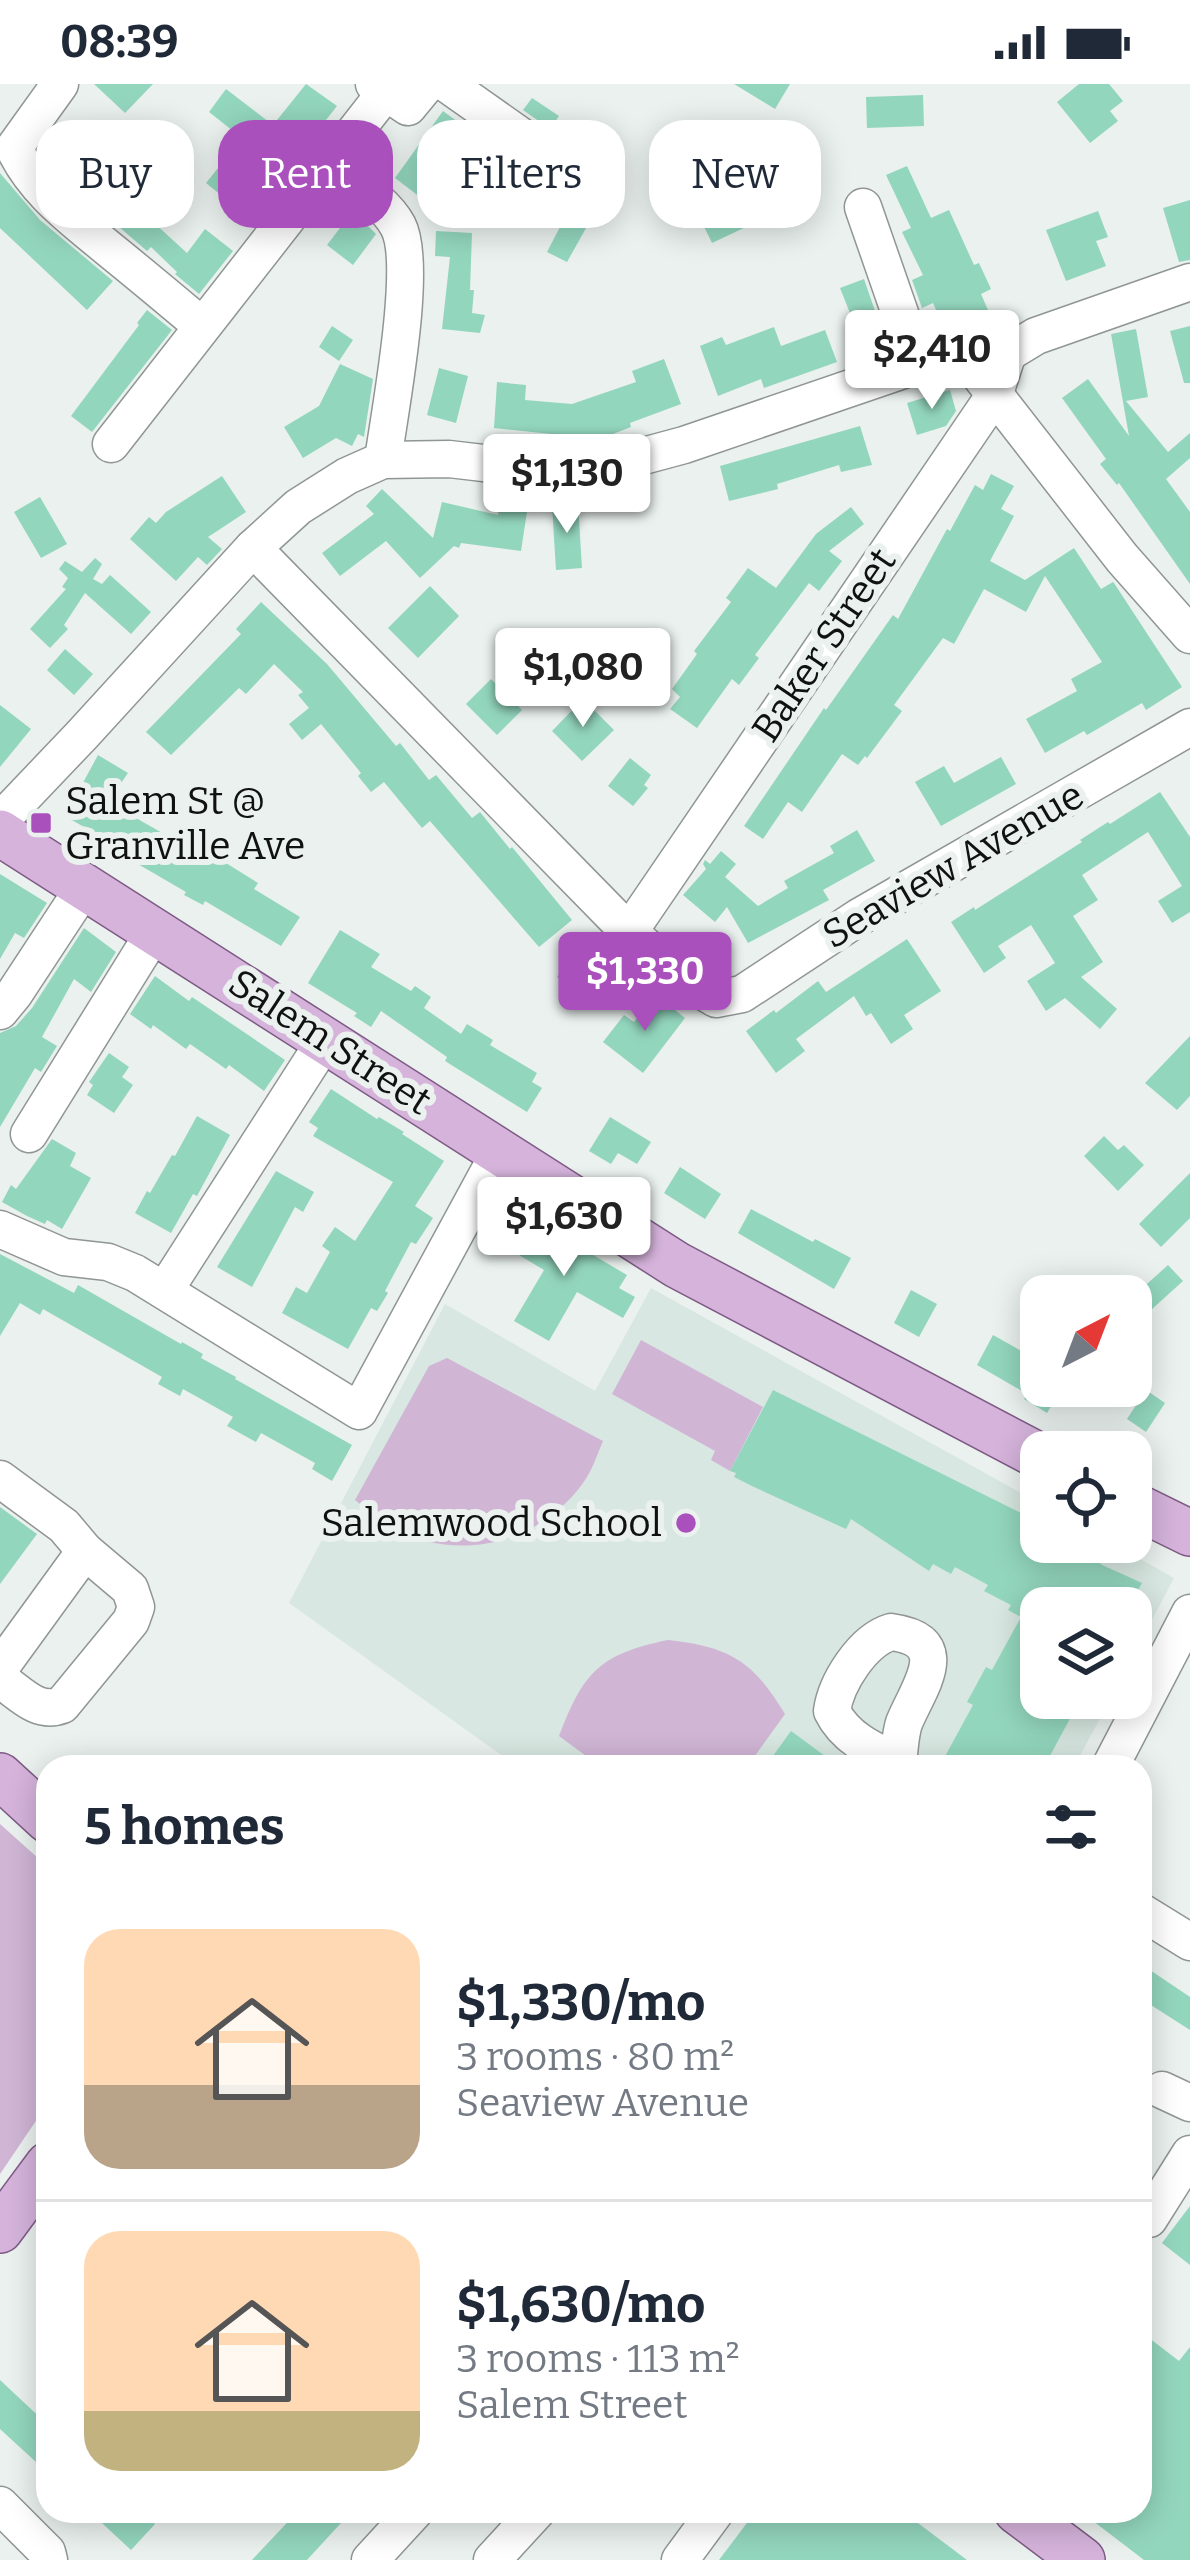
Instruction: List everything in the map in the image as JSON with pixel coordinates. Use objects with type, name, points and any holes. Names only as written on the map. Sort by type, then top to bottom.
[{"type":"main road","name":"Salem Street","points":[[0,833],[677,1264],[1020,1446]]},
{"type":"main road","points":[[1152,1514],[1190,1533]]},
{"type":"main road","points":[[0,1776],[36,1809]]},
{"type":"main road","points":[[0,2230],[36,2181]]},
{"type":"main road","points":[[1033,2523],[1082,2560]]},
{"type":"street","points":[[60,84],[14,148],[22,165],[45,195],[202,326]]},
{"type":"street","points":[[358,120],[380,88],[408,107],[427,84]]},
{"type":"street","points":[[447,84],[498,120]]},
{"type":"street","points":[[863,207],[918,365]]},
{"type":"street","points":[[383,460],[406,278],[405,242],[393,218]]},
{"type":"street","points":[[111,444],[278,228]]},
{"type":"street","points":[[0,821],[282,520],[316,494],[383,460],[449,460],[526,468],[621,462],[684,446],[918,365],[1008,353],[1055,328],[1190,282]]},
{"type":"street","name":"Baker Street","points":[[629,932],[994,396],[1008,353]]},
{"type":"street","points":[[966,356],[1122,558],[1189,631]]},
{"type":"street","name":"Seaview Avenue","points":[[253,548],[629,932],[687,982],[716,999],[742,994],[859,917],[1190,727]]},
{"type":"street","points":[[0,1011],[85,886]]},
{"type":"street","points":[[28,1133],[155,931]]},
{"type":"street","points":[[165,1290],[326,1040]]},
{"type":"street","points":[[0,1229],[64,1257],[122,1267],[359,1411],[500,1151]]},
{"type":"street","points":[[0,1479],[64,1526],[85,1551],[130,1588],[136,1602],[134,1616],[62,1705],[53,1709],[38,1706],[1,1678],[85,1551]]},
{"type":"street","points":[[1117,1755],[1190,1613]]},
{"type":"street","points":[[870,1755],[836,1744],[832,1711],[837,1688],[880,1635],[890,1632],[910,1636],[925,1651],[929,1670],[903,1726],[901,1755]]},
{"type":"street","points":[[1152,1918],[1190,1942]]},
{"type":"street","points":[[1152,2204],[1186,2168]]},
{"type":"street","points":[[0,2506],[50,2560]]},
{"type":"street","points":[[370,2560],[404,2523]]},
{"type":"street","points":[[492,2560],[526,2523]]},
{"type":"street","points":[[680,2560],[707,2523]]},
{"type":"shaded area","name":"Salemwood School","points":[[651,1288],[1020,1492],[1020,1563],[1147,1563],[1174,1578],[1152,1620],[1152,1587],[1020,1587],[1020,1719],[1100,1719],[1080,1755],[501,1755],[289,1603],[445,1304],[595,1391]]},
{"type":"shaded area","points":[[641,1340],[763,1407],[730,1471],[711,1460],[715,1451],[612,1394]]},
{"type":"shaded area","points":[[447,1358],[603,1441],[586,1478],[565,1504],[544,1521],[496,1542],[443,1544],[417,1539],[392,1528],[355,1500],[429,1366]]},
{"type":"shaded area","points":[[668,1640],[724,1653],[762,1681],[785,1714],[756,1755],[585,1755],[559,1736],[577,1696],[597,1669]]},
{"type":"shaded area","points":[[0,1824],[36,1856],[36,2121],[0,2174]]},
{"type":"building","points":[[94,84],[153,84],[125,113]]},
{"type":"building","points":[[306,84],[337,106],[326,120],[277,120]]},
{"type":"building","points":[[734,84],[790,84],[775,109]]},
{"type":"building","points":[[1079,84],[1109,84],[1123,101],[1110,111],[1118,121],[1090,143],[1057,102]]},
{"type":"building","points":[[226,89],[266,120],[219,120],[209,112]]},
{"type":"building","points":[[923,95],[924,126],[867,128],[866,97]]},
{"type":"building","points":[[532,98],[559,116],[537,120],[523,110]]},
{"type":"building","points":[[417,147],[417,195],[395,178]]},
{"type":"building","points":[[907,166],[931,218],[949,210],[974,265],[979,263],[991,289],[981,294],[988,310],[945,330],[933,303],[922,308],[912,280],[923,275],[902,232],[911,228],[886,175]]},
{"type":"building","points":[[218,168],[218,193],[206,183]]},
{"type":"building","points":[[0,173],[36,215],[36,228],[50,228],[113,281],[87,310],[0,228]]},
{"type":"building","points":[[1190,200],[1190,260],[1179,262],[1163,208]]},
{"type":"building","points":[[1098,211],[1108,237],[1096,241],[1106,266],[1066,281],[1046,230]]},
{"type":"building","points":[[120,228],[160,228],[187,253],[205,229],[233,251],[199,294],[151,247],[147,251]]},
{"type":"building","points":[[340,228],[370,228],[376,234],[353,265],[327,245]]},
{"type":"building","points":[[559,228],[586,228],[567,262],[547,252]]},
{"type":"building","points":[[705,228],[744,228],[712,243]]},
{"type":"building","points":[[436,231],[472,233],[470,290],[474,290],[472,313],[485,315],[480,333],[442,329],[450,257],[435,256]]},
{"type":"building","points":[[864,279],[886,343],[874,347],[861,314],[852,318],[840,288]]},
{"type":"building","points":[[147,310],[172,330],[92,432],[71,416]]},
{"type":"building","points":[[332,326],[353,340],[339,361],[319,347]]},
{"type":"building","points":[[1190,326],[1190,383],[1184,383],[1170,331]]},
{"type":"building","points":[[774,327],[781,346],[825,330],[837,362],[764,388],[761,379],[718,396],[700,346],[722,337],[726,345]]},
{"type":"building","points":[[1136,329],[1148,397],[1126,401],[1168,452],[1190,433],[1190,458],[1166,479],[1190,512],[1190,584],[1119,483],[1100,464],[1106,459],[1062,398],[1088,379],[1129,436],[1111,334]]},
{"type":"building","points":[[664,359],[681,404],[630,423],[631,427],[600,439],[494,428],[497,382],[526,385],[525,400],[572,404],[636,382],[632,371]]},
{"type":"building","points":[[340,364],[373,379],[364,437],[358,434],[352,446],[336,438],[303,458],[284,427],[319,406]]},
{"type":"building","points":[[439,368],[468,376],[456,423],[427,415]]},
{"type":"building","points":[[950,390],[956,411],[946,426],[917,435],[907,403]]},
{"type":"building","points":[[860,426],[872,465],[841,472],[839,465],[777,484],[778,489],[729,501],[720,466]]},
{"type":"building","points":[[991,474],[1014,486],[1001,509],[1014,516],[990,561],[1025,580],[1074,548],[1101,589],[1114,583],[1182,687],[1146,710],[1142,703],[1045,753],[1026,719],[1077,691],[1071,679],[1102,662],[1045,576],[1026,612],[984,589],[954,644],[943,638],[894,705],[902,711],[867,758],[858,765],[842,754],[802,812],[788,802],[763,839],[744,826],[893,615],[898,619],[975,485],[983,490]]},
{"type":"building","points":[[222,476],[246,512],[208,537],[222,549],[207,565],[198,557],[176,581],[130,539],[149,517],[156,523]]},
{"type":"building","points":[[382,489],[433,538],[442,502],[498,515],[500,501],[528,505],[521,551],[461,543],[420,578],[386,541],[340,576],[322,553],[374,514],[366,506]]},
{"type":"building","points":[[40,497],[67,544],[41,558],[14,512]]},
{"type":"building","points":[[578,503],[582,568],[556,570],[552,505]]},
{"type":"building","points":[[851,507],[864,524],[829,551],[842,561],[819,591],[809,583],[755,655],[759,658],[739,685],[732,679],[697,728],[670,709],[680,697],[672,689],[731,602],[726,598],[748,568],[776,588],[816,534]]},
{"type":"building","points":[[95,558],[102,564],[93,579],[102,584],[110,575],[151,612],[131,634],[85,593],[64,625],[68,629],[50,648],[30,629],[66,589],[62,587],[68,578],[59,569],[65,561],[82,572]]},
{"type":"building","points":[[430,586],[459,616],[418,658],[388,628]]},
{"type":"building","points":[[261,602],[327,664],[429,780],[436,775],[472,818],[480,812],[572,920],[539,947],[430,821],[422,828],[384,782],[371,792],[321,724],[302,740],[289,724],[309,708],[298,695],[303,692],[274,664],[246,694],[239,688],[171,755],[146,732],[241,634],[236,629]]},
{"type":"building","points":[[65,649],[93,674],[74,695],[47,670]]},
{"type":"building","points":[[491,679],[522,710],[497,735],[466,704]]},
{"type":"building","points":[[583,699],[614,730],[582,761],[552,731]]},
{"type":"building","points":[[0,705],[31,729],[0,767]]},
{"type":"building","points":[[98,755],[128,773],[108,802],[199,854],[202,849],[226,863],[258,883],[254,889],[300,917],[281,946],[205,901],[203,905],[184,895],[186,892],[65,816]]},
{"type":"building","points":[[1001,757],[1016,784],[941,826],[915,782],[944,766],[954,783]]},
{"type":"building","points":[[630,758],[651,775],[644,785],[648,788],[633,806],[608,786]]},
{"type":"building","points":[[1160,792],[1190,837],[1190,912],[1172,923],[1158,901],[1182,886],[1148,832],[1082,875],[1098,900],[1073,916],[1103,962],[1081,977],[1117,1009],[1100,1029],[1065,998],[1046,1011],[1027,981],[1055,963],[1031,925],[998,946],[1006,958],[984,973],[951,922]]},
{"type":"building","points":[[857,830],[875,861],[823,890],[829,900],[748,943],[727,907],[715,922],[683,895],[706,869],[705,860],[710,864],[721,851],[736,864],[725,877],[758,906],[788,888],[784,881],[834,853],[830,846]]},
{"type":"building","points":[[0,874],[47,903],[24,938],[15,933],[0,959]]},
{"type":"building","points":[[84,928],[116,952],[91,992],[74,979],[42,1037],[57,1046],[41,1072],[35,1068],[0,1127],[0,1033],[16,1026],[32,1008]]},
{"type":"building","points":[[340,930],[380,954],[371,967],[431,997],[424,1008],[461,1034],[467,1024],[493,1040],[490,1045],[537,1073],[532,1082],[542,1088],[527,1112],[445,1061],[447,1057],[381,1011],[371,1027],[308,983]]},
{"type":"building","points":[[589,935],[617,957],[584,998],[557,977]]},
{"type":"building","points":[[907,939],[941,991],[904,1015],[913,1029],[891,1044],[854,996],[796,1039],[805,1051],[776,1073],[746,1031],[818,981],[826,992]]},
{"type":"building","points":[[155,976],[285,1060],[264,1091],[229,1065],[226,1069],[190,1044],[186,1049],[130,1014]]},
{"type":"building","points":[[656,995],[685,1018],[643,1073],[603,1042],[624,1015],[634,1022]]},
{"type":"building","points":[[1190,1036],[1190,1096],[1177,1110],[1145,1083]]},
{"type":"building","points":[[109,1053],[129,1067],[122,1077],[133,1085],[114,1113],[87,1095],[93,1085],[89,1082]]},
{"type":"building","points":[[331,1089],[444,1161],[415,1206],[433,1218],[416,1244],[411,1242],[388,1293],[377,1311],[371,1308],[348,1349],[282,1313],[296,1287],[307,1293],[330,1252],[322,1246],[335,1227],[355,1241],[393,1182],[313,1136],[318,1128],[309,1122]]},
{"type":"building","points":[[197,1116],[230,1135],[171,1233],[135,1213]]},
{"type":"building","points":[[610,1117],[651,1142],[637,1164],[618,1153],[611,1164],[589,1151]]},
{"type":"building","points":[[1104,1136],[1118,1150],[1124,1145],[1144,1165],[1118,1191],[1084,1156]]},
{"type":"building","points":[[52,1139],[76,1153],[70,1166],[91,1178],[62,1229],[2,1202]]},
{"type":"building","points":[[680,1167],[721,1194],[705,1219],[664,1193]]},
{"type":"building","points":[[276,1171],[314,1192],[303,1212],[295,1207],[252,1287],[217,1267]]},
{"type":"building","points":[[1190,1173],[1190,1218],[1161,1247],[1139,1224]]},
{"type":"building","points":[[751,1209],[851,1258],[834,1289],[738,1233]]},
{"type":"building","points":[[527,1216],[627,1275],[619,1288],[635,1297],[623,1318],[577,1292],[549,1341],[514,1321],[544,1270],[509,1249]]},
{"type":"building","points":[[0,1254],[74,1293],[78,1285],[352,1445],[332,1481],[312,1469],[315,1463],[261,1433],[256,1442],[227,1426],[233,1417],[183,1389],[180,1396],[158,1384],[162,1377],[43,1309],[40,1315],[20,1303],[0,1336]]},
{"type":"building","points":[[1168,1265],[1183,1281],[1152,1309],[1152,1279]]},
{"type":"building","points":[[911,1290],[937,1304],[919,1337],[894,1323]]},
{"type":"building","points":[[993,1335],[1020,1350],[1020,1390],[977,1365]]},
{"type":"building","points":[[773,1390],[1020,1513],[1020,1563],[1101,1563],[1142,1583],[1140,1587],[1020,1587],[1020,1616],[1008,1610],[1011,1605],[984,1591],[988,1585],[955,1567],[951,1574],[933,1564],[929,1571],[851,1519],[846,1529],[734,1477],[736,1473],[730,1471]]},
{"type":"building","points":[[1152,1394],[1165,1403],[1147,1431],[1127,1419],[1135,1407],[1152,1407]]},
{"type":"building","points":[[0,1507],[37,1534],[0,1584]]},
{"type":"building","points":[[1020,1619],[1020,1719],[1070,1719],[1050,1755],[946,1755],[973,1705],[967,1702],[986,1667],[992,1670]]},
{"type":"building","points":[[791,1731],[824,1755],[774,1755]]},
{"type":"building","points":[[1152,1971],[1190,1997],[1190,2030],[1152,2006]]},
{"type":"building","points":[[1190,2206],[1190,2265],[1162,2243]]},
{"type":"building","points":[[1152,2340],[1179,2361],[1190,2347],[1190,2560],[1144,2560],[1096,2523],[1152,2523]]},
{"type":"building","points":[[0,2380],[36,2414],[36,2462],[0,2429]]},
{"type":"building","points":[[102,2523],[154,2523],[131,2550]]},
{"type":"building","points":[[287,2523],[341,2523],[307,2560],[252,2560]]},
{"type":"building","points":[[747,2523],[918,2523],[967,2560],[719,2560]]},
{"type":"place","name":"Salem St @ Granville Ave","points":[[41,823]]},
{"type":"place","name":"Salemwood School","points":[[686,1523]]}]
